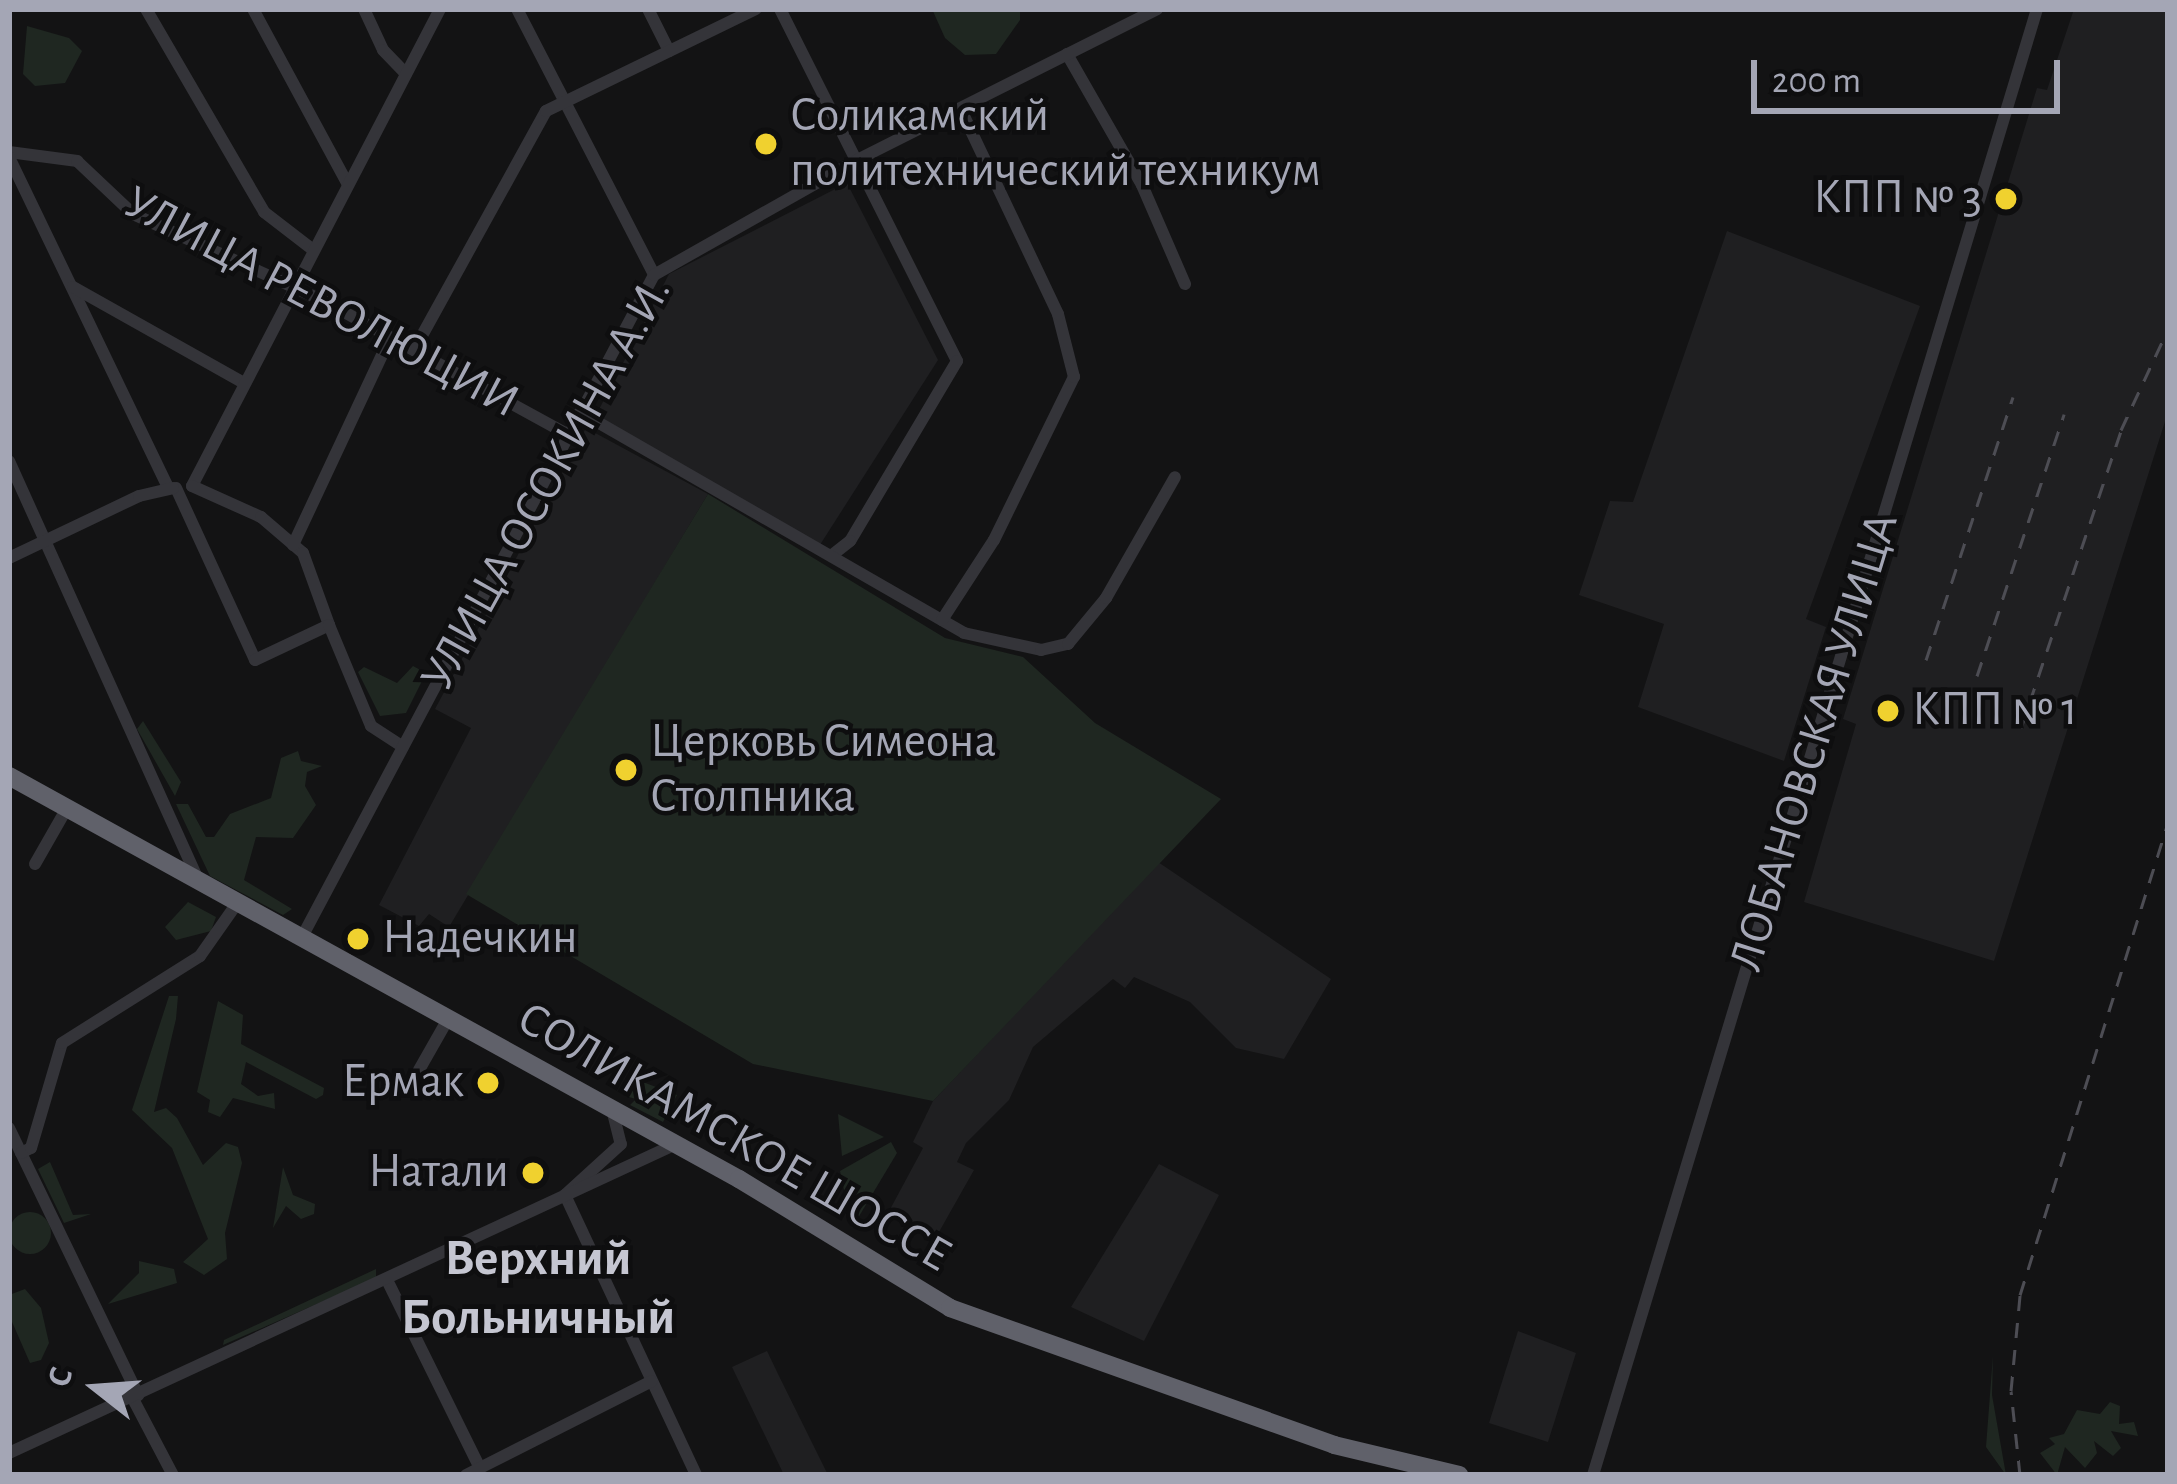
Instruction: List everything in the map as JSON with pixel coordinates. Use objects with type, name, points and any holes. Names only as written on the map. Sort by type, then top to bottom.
[{"type":"highway","name":"СОЛИКАМСКОЕ ШОССЕ","points":[[9,776],[608,1105],[950,1308],[1334,1445],[1459,1475]]},
{"type":"street","points":[[146,9],[264,212],[312,249]]},
{"type":"street","points":[[253,9],[347,183]]},
{"type":"street","points":[[364,9],[383,50],[406,74]]},
{"type":"street","points":[[192,486],[440,9]]},
{"type":"street","points":[[517,9],[655,275]]},
{"type":"street","points":[[648,9],[669,51]]},
{"type":"street","points":[[414,350],[538,120],[756,9]]},
{"type":"street","points":[[781,9],[957,361],[850,541],[832,555]]},
{"type":"street","name":"УЛИЦА ОСОКИНА А.И.","points":[[302,937],[655,275],[857,160],[1157,9]]},
{"type":"street","name":"ЛОБАНОВСКАЯ УЛИЦА","points":[[1593,1475],[2037,9]]},
{"type":"street","points":[[1067,54],[1142,185],[1185,284]]},
{"type":"street","points":[[942,620],[994,540],[1074,377],[1058,314],[961,110]]},
{"type":"street","points":[[9,154],[254,660],[329,625]]},
{"type":"street","name":"УЛИЦА РЕВОЛЮЦИИ","points":[[9,154],[77,161],[133,214],[294,286],[569,435]]},
{"type":"street","points":[[72,286],[244,383]]},
{"type":"street","points":[[293,545],[389,340]]},
{"type":"street","points":[[580,412],[942,620],[986,640],[1042,650],[1068,644],[1106,598],[1175,477]]},
{"type":"street","points":[[9,461],[199,880]]},
{"type":"street","points":[[9,557],[172,488],[192,486],[261,517],[313,569],[329,625],[371,726],[403,747]]},
{"type":"street","points":[[35,864],[67,808]]},
{"type":"street","points":[[21,1153],[31,1148],[62,1043],[200,956],[238,902]]},
{"type":"street","points":[[419,1070],[448,1019]]},
{"type":"street","points":[[565,1195],[621,1144],[608,1105]]},
{"type":"street","points":[[9,1127],[173,1475]]},
{"type":"street","points":[[9,1453],[676,1144]]},
{"type":"street","points":[[565,1195],[696,1475]]},
{"type":"street","points":[[387,1280],[473,1472],[652,1381]]},
{"type":"shaded area","points":[[932,9],[1020,9],[1020,20],[996,54],[965,55],[945,38]]},
{"type":"shaded area","points":[[2074,9],[2168,9],[2168,412],[1994,961],[1804,902],[1856,724],[1843,719],[2037,88],[2047,90]]},
{"type":"shaded area","points":[[27,26],[69,38],[82,51],[65,83],[35,86],[23,74]]},
{"type":"shaded area","points":[[847,183],[938,360],[818,548],[592,423],[669,274]]},
{"type":"shaded area","points":[[1727,231],[1920,306],[1806,619],[1826,627],[1784,761],[1638,707],[1664,624],[1579,595],[1610,501],[1633,502]]},
{"type":"shaded area","points":[[586,428],[708,494],[449,927],[429,914],[419,926],[379,905],[471,728],[435,709]]},
{"type":"shaded area","points":[[708,494],[945,638],[1023,657],[1095,723],[1221,799],[933,1101],[753,1064],[466,894]]},
{"type":"shaded area","points":[[413,666],[426,673],[406,713],[380,716],[358,672],[364,667],[397,683]]},
{"type":"shaded area","points":[[143,721],[181,782],[175,796],[137,729]]},
{"type":"shaded area","points":[[298,751],[301,761],[322,766],[307,772],[305,786],[316,805],[293,838],[256,837],[244,880],[292,909],[283,915],[210,876],[176,804],[188,804],[206,837],[214,837],[230,814],[271,798],[281,758]]},
{"type":"shaded area","points":[[1158,862],[1331,979],[1284,1059],[1236,1048],[1190,1002],[1134,977],[1125,988],[1113,979],[1033,1047],[1009,1100],[966,1143],[957,1162],[974,1170],[935,1239],[887,1215],[923,1148],[913,1142],[933,1101]]},
{"type":"shaded area","points":[[188,902],[216,917],[211,931],[176,940],[165,927]]},
{"type":"shaded area","points":[[169,996],[178,996],[176,1019],[154,1112],[166,1108],[177,1118],[203,1165],[226,1143],[238,1147],[242,1163],[225,1233],[227,1259],[204,1275],[183,1262],[208,1239],[172,1148],[132,1110]]},
{"type":"shaded area","points":[[218,1001],[243,1015],[241,1044],[324,1088],[323,1095],[316,1099],[246,1062],[241,1084],[258,1096],[274,1093],[275,1109],[233,1098],[220,1117],[208,1112],[210,1100],[197,1092]]},
{"type":"shaded area","points":[[635,1079],[677,1095],[663,1122],[630,1105],[636,1099],[625,1096]]},
{"type":"shaded area","points":[[838,1114],[884,1137],[842,1156]]},
{"type":"shaded area","points":[[891,1142],[897,1153],[852,1228],[840,1171]]},
{"type":"shaded area","points":[[50,1162],[73,1215],[91,1214],[64,1223],[38,1169]]},
{"type":"shaded area","points":[[1159,1164],[1219,1195],[1144,1341],[1071,1307]]},
{"type":"shaded area","points":[[283,1167],[293,1195],[315,1204],[314,1214],[301,1219],[286,1206],[273,1228]]},
{"type":"shaded area","points":[[30,1212],[45,1218],[51,1233],[45,1248],[30,1254],[15,1248],[9,1233],[15,1218]]},
{"type":"shaded area","points":[[139,1261],[174,1269],[177,1283],[108,1304],[139,1273]]},
{"type":"shaded area","points":[[376,1269],[376,1278],[223,1345],[224,1340]]},
{"type":"shaded area","points":[[25,1289],[41,1308],[49,1343],[41,1360],[30,1363],[9,1315],[9,1295]]},
{"type":"shaded area","points":[[1518,1331],[1576,1353],[1548,1442],[1489,1423]]},
{"type":"shaded area","points":[[767,1351],[828,1475],[784,1475],[732,1367]]},
{"type":"shaded area","points":[[1993,1355],[1992,1395],[2006,1475],[1986,1447]]},
{"type":"shaded area","points":[[2110,1402],[2120,1406],[2119,1424],[2134,1422],[2138,1436],[2111,1431],[2121,1448],[2113,1456],[2094,1441],[2097,1453],[2085,1468],[2065,1447],[2057,1475],[2040,1453],[2055,1444],[2049,1438],[2064,1434],[2077,1410],[2100,1414]]},
{"type":"railway","points":[[2021,728],[2121,430],[2168,329]]},
{"type":"railway","points":[[1926,660],[2013,397]]},
{"type":"railway","points":[[1977,676],[2064,414]]},
{"type":"railway","points":[[2020,1475],[2011,1391],[2020,1295],[2168,823]]},
{"type":"place","name":"Соликамский политехнический техникум","points":[[766,144]]},
{"type":"place","name":"КПП № 3","points":[[2006,199]]},
{"type":"place","name":"КПП № 1","points":[[1888,711]]},
{"type":"place","name":"Церковь Симеона Столпника","points":[[626,770]]},
{"type":"place","name":"Надечкин","points":[[358,939]]},
{"type":"place","name":"Ермак","points":[[488,1083]]},
{"type":"place","name":"Натали","points":[[533,1173]]},
{"type":"district","name":"Верхний Больничный","points":[[538,1289]]}]
